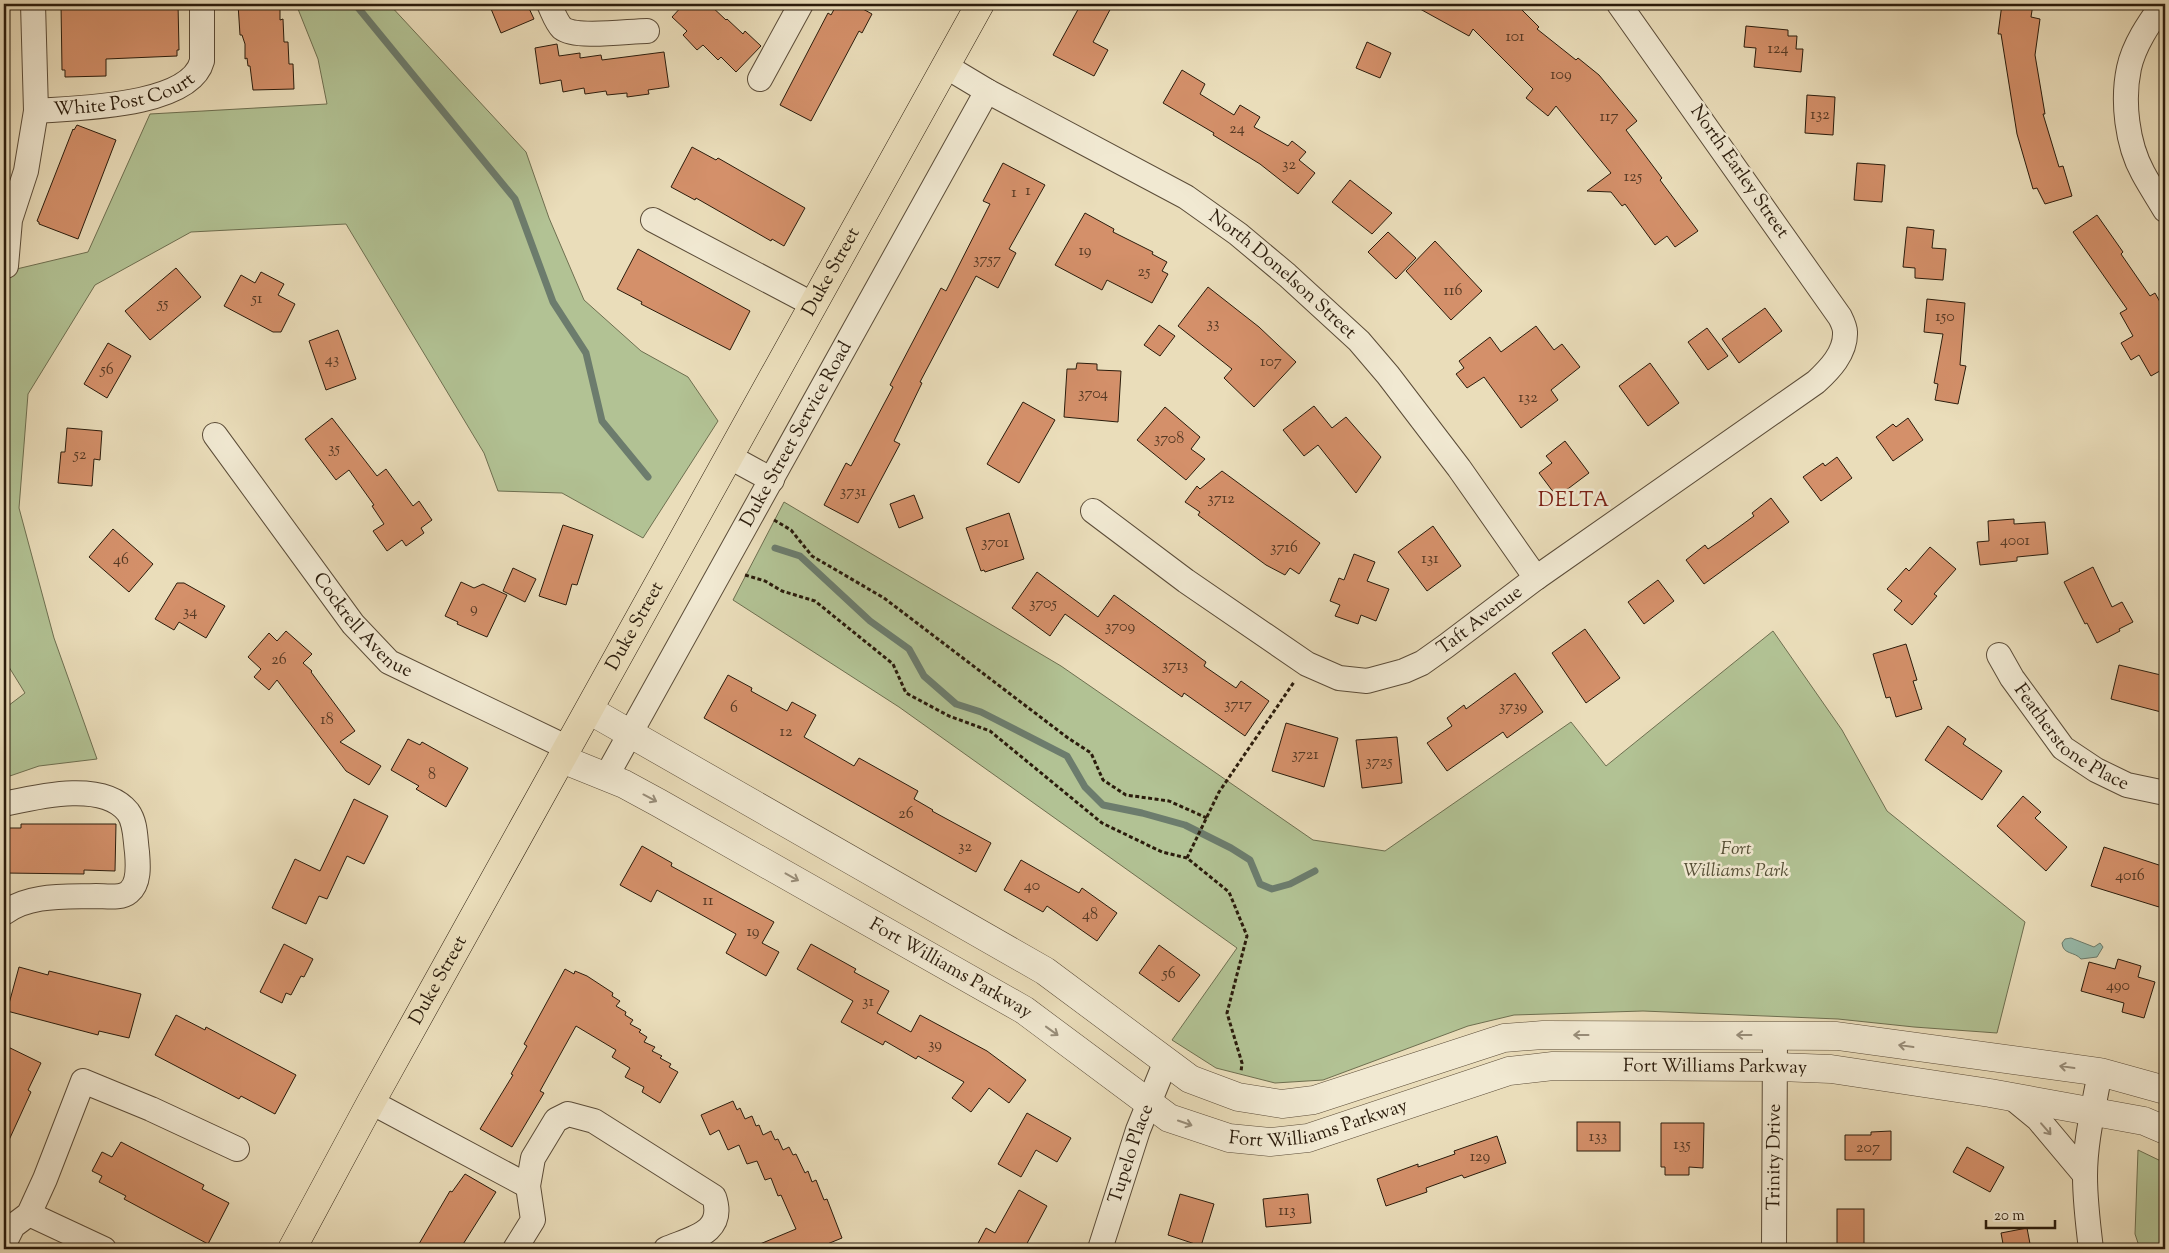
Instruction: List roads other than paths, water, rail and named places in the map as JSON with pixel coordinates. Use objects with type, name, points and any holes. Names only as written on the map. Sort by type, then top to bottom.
[{"type":"main road","name":"Duke Street","points":[[292,1249],[371,1102],[947,67],[980,4]]},
{"type":"street","points":[[6,266],[10,220],[26,171],[36,111],[32,4]]},
{"type":"street","name":"White Post Court","points":[[36,111],[150,99],[185,85],[200,70],[202,61],[202,4]]},
{"type":"street","points":[[549,4],[555,18],[563,28],[576,33],[647,31]]},
{"type":"street","points":[[760,79],[800,4]]},
{"type":"street","name":"North Earley Street","points":[[1619,4],[1831,302],[1840,317],[1845,332],[1842,346]]},
{"type":"street","points":[[2163,4],[2136,48],[2129,69],[2127,105],[2131,143],[2142,172],[2165,210]]},
{"type":"street","name":"North Donelson Street","points":[[947,67],[1186,197],[1238,234],[1287,275],[1359,341],[1388,375],[1459,468],[1536,578]]},
{"type":"street","name":"Duke Street Service Road","points":[[606,777],[988,90]]},
{"type":"street","points":[[653,220],[814,305]]},
{"type":"street","name":"Taft Avenue","points":[[1093,511],[1186,581],[1307,664],[1339,678],[1367,681],[1404,671],[1422,663],[1536,578],[1816,382],[1836,360],[1842,346]]},
{"type":"street","name":"Cockrell Avenue","points":[[215,435],[353,624],[389,662],[565,753]]},
{"type":"street","points":[[730,457],[772,480]]},
{"type":"street","name":"Featherstone Place","points":[[1999,655],[2012,678],[2063,748],[2096,770],[2127,785],[2165,793]]},
{"type":"street","name":"Fort Williams Parkway","points":[[589,710],[1045,971],[1190,1079],[1238,1097],[1282,1104],[1314,1100],[1504,1038],[1543,1035],[1837,1036],[2100,1072],[2165,1090]]},
{"type":"street","name":"Fort Williams Parkway","points":[[565,753],[606,777],[659,803],[1024,1010],[1169,1118],[1229,1138],[1270,1142],[1308,1138],[1509,1071],[1553,1066],[1775,1067],[1831,1070],[2010,1096],[2144,1121],[2165,1130]]},
{"type":"street","points":[[4,804],[42,796],[71,793],[101,795],[118,803],[127,811],[134,824],[137,858],[136,881],[129,892],[117,896],[33,900],[17,904],[4,913]]},
{"type":"street","name":"Trinity Drive","points":[[1774,1249],[1775,1035]]},
{"type":"street","name":"Tupelo Place","points":[[1100,1249],[1138,1130],[1166,1061]]},
{"type":"street","points":[[2091,1249],[2085,1206],[2085,1175],[2100,1072]]},
{"type":"street","points":[[104,1249],[13,1227],[45,1180],[83,1081],[151,1108],[237,1148]]},
{"type":"street","points":[[2010,1096],[2038,1119],[2085,1175]]},
{"type":"street","points":[[371,1102],[528,1186]]},
{"type":"street","points":[[515,1249],[533,1220],[528,1186],[532,1158],[556,1120],[568,1114],[594,1121],[702,1187],[714,1197],[717,1207],[717,1218],[706,1232],[666,1249]]},
{"type":"waterway","points":[[355,4],[515,199],[553,302],[586,353],[602,421],[648,477]]},
{"type":"waterway","points":[[775,548],[800,556],[870,621],[909,649],[924,676],[956,704],[981,712],[1067,756],[1085,787],[1103,805],[1185,825],[1231,848],[1250,860],[1260,884],[1272,889],[1290,884],[1315,871]]},
{"type":"district","name":"DELTA","points":[[1574,501]]},
{"type":"park label","name":"Fort Williams Park","points":[[1736,860]]}]
